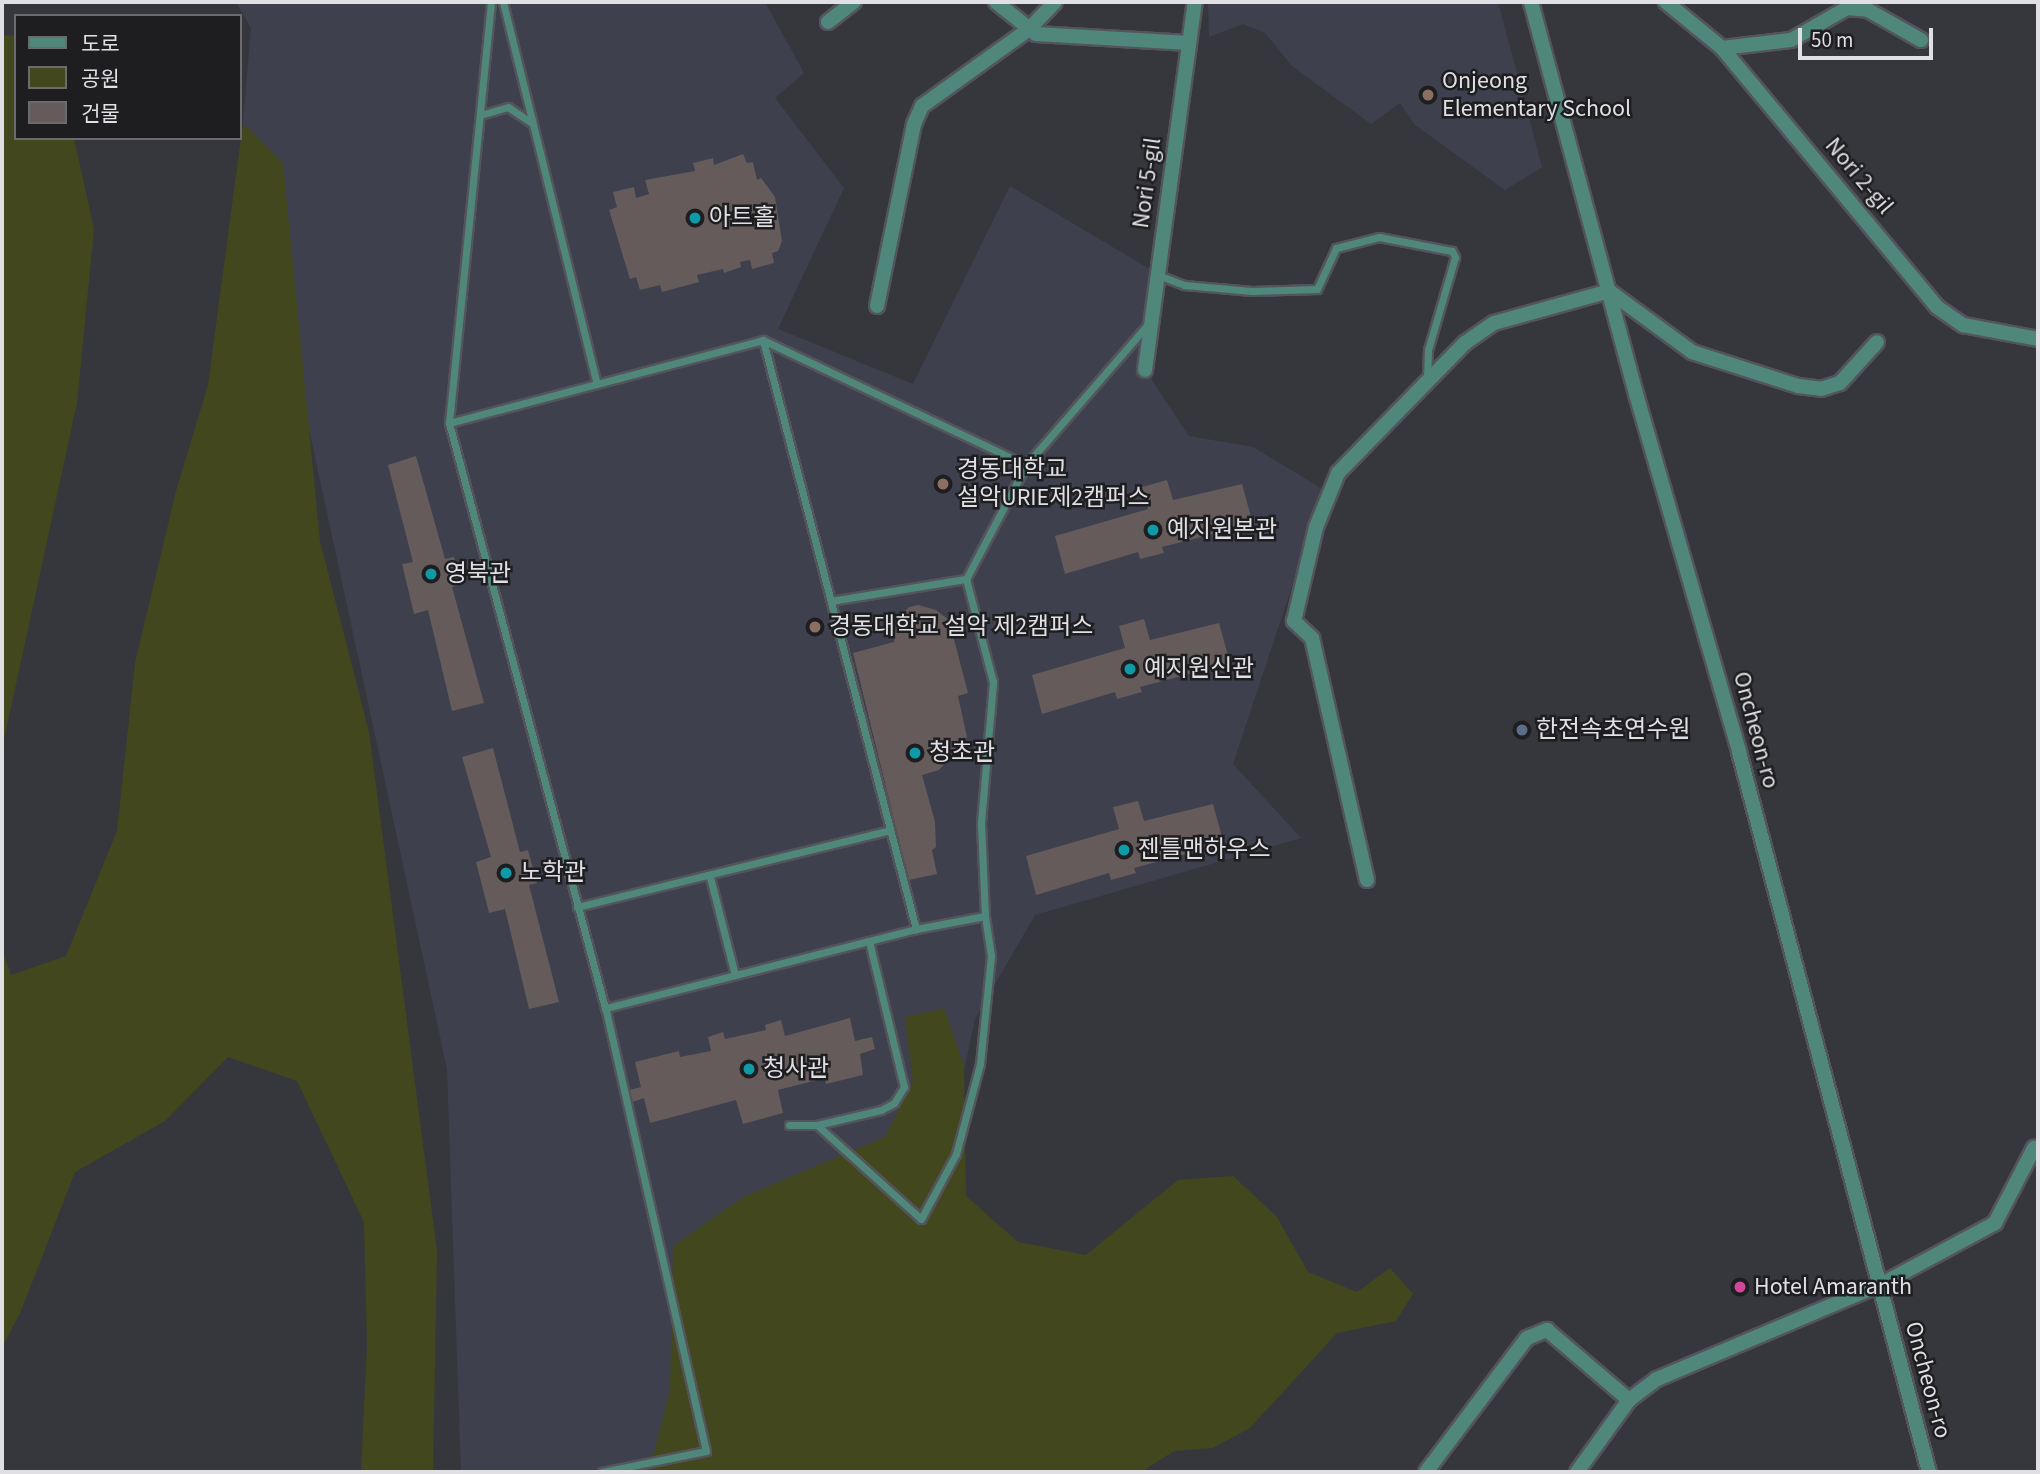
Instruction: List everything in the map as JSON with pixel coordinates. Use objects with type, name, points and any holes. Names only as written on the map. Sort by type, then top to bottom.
[{"type":"street","points":[[828,22],[854,2]]},
{"type":"street","points":[[996,2],[1036,34],[1189,43]]},
{"type":"street","points":[[877,306],[914,124],[922,106],[1029,29],[1055,2]]},
{"type":"street","name":"Nori 5-gil","points":[[1145,370],[1195,2]]},
{"type":"street","name":"Oncheon-ro","points":[[1531,2],[1609,291],[1682,544],[1929,1472]]},
{"type":"street","name":"Nori 2-gil","points":[[1666,2],[1723,48],[1937,307],[1963,326],[2038,339]]},
{"type":"street","points":[[1723,48],[1791,40],[1847,8],[1868,10],[1921,40]]},
{"type":"street","points":[[1367,880],[1312,638],[1294,621],[1316,527],[1338,473],[1465,343],[1494,323],[1609,291],[1692,352],[1798,386],[1821,389],[1840,383],[1877,342]]},
{"type":"street","points":[[1577,1472],[1629,1401],[1657,1379],[1880,1285],[1995,1223],[2034,1148]]},
{"type":"street","points":[[1426,1472],[1527,1338],[1547,1330],[1629,1401]]},
{"type":"lane","points":[[491,2],[449,423],[605,1008],[706,1451],[602,1472]]},
{"type":"lane","points":[[503,2],[597,384]]},
{"type":"lane","points":[[480,115],[508,107],[533,124]]},
{"type":"lane","points":[[1158,274],[1184,285],[1252,291],[1317,289],[1336,248],[1379,237],[1452,251],[1455,257],[1428,350],[1427,383]]},
{"type":"lane","points":[[817,1125],[920,1219],[956,1154],[980,1064],[991,956],[985,916],[981,823],[993,682],[965,579],[1026,465],[1152,320]]},
{"type":"lane","points":[[449,423],[763,340],[1026,465]]},
{"type":"lane","points":[[763,340],[916,929]]},
{"type":"lane","points":[[831,601],[965,579]]},
{"type":"lane","points":[[577,907],[710,877],[890,830]]},
{"type":"lane","points":[[710,877],[735,975]]},
{"type":"lane","points":[[605,1008],[916,929],[985,916]]},
{"type":"lane","points":[[789,1125],[817,1125],[881,1110],[894,1103],[904,1087],[869,941]]},
{"type":"shaded area","name":"경동대학교 설악 제2캠퍼스","points":[[236,2],[765,2],[804,73],[775,98],[844,188],[778,329],[913,384],[1010,186],[1158,274],[1145,370],[1189,436],[1253,447],[1324,490],[1233,764],[1301,838],[1035,915],[975,1019],[953,1121],[737,1472],[461,1472],[447,1069],[243,123],[251,28]]},
{"type":"shaded area","name":"Onjeong Elementary School","points":[[1208,2],[1498,2],[1542,167],[1505,190],[1415,125],[1400,103],[1371,124],[1292,66],[1265,33],[1243,24],[1209,37]]},
{"type":"green space","points":[[2,35],[14,36],[14,140],[74,140],[94,229],[77,403],[2,749]]},
{"type":"green space","points":[[243,123],[283,163],[320,541],[369,732],[437,1251],[433,1472],[361,1472],[367,1345],[364,1222],[297,1081],[228,1057],[165,1121],[75,1172],[21,1311],[2,1348],[2,950],[11,975],[66,956],[117,831],[135,663],[176,491],[208,385]]},
{"type":"green space","points":[[944,1008],[964,1065],[966,1196],[1018,1242],[1086,1255],[1178,1180],[1233,1176],[1277,1217],[1308,1272],[1357,1292],[1390,1268],[1413,1294],[1396,1321],[1337,1333],[1250,1428],[1213,1448],[1174,1451],[1141,1472],[649,1472],[670,1390],[673,1246],[743,1197],[885,1137],[913,1081],[905,1017]]},
{"type":"building","name":"아트홀","points":[[743,154],[747,163],[753,162],[757,180],[761,178],[775,197],[782,241],[778,251],[772,253],[774,263],[752,269],[750,260],[740,262],[741,267],[724,273],[723,269],[697,275],[699,282],[662,292],[660,285],[640,290],[636,277],[630,279],[609,210],[617,207],[613,192],[634,187],[636,198],[649,194],[645,180],[695,171],[693,163],[713,158],[714,165]]},
{"type":"building","name":"영북관","points":[[416,456],[445,559],[454,557],[461,585],[452,587],[484,703],[452,711],[428,610],[414,614],[402,564],[413,562],[388,465]]},
{"type":"building","name":"예지원본관","points":[[1167,480],[1173,500],[1242,484],[1253,524],[1162,547],[1164,553],[1140,559],[1138,552],[1065,574],[1055,536],[1148,509],[1142,487]]},
{"type":"building","name":"청초관","points":[[918,605],[936,610],[949,620],[968,693],[958,696],[967,737],[939,770],[922,775],[935,822],[936,847],[932,850],[937,874],[909,880],[853,653],[894,642],[897,620],[909,607]]},
{"type":"building","name":"예지원신관","points":[[1144,619],[1150,640],[1219,623],[1230,663],[1140,687],[1142,692],[1117,699],[1115,692],[1042,714],[1032,675],[1125,648],[1119,626]]},
{"type":"building","name":"노학관","points":[[493,748],[520,852],[528,850],[537,883],[529,885],[559,1002],[529,1009],[505,909],[489,913],[476,862],[491,857],[462,757]]},
{"type":"building","name":"젠틀맨하우스","points":[[1138,801],[1144,821],[1213,804],[1224,844],[1134,868],[1136,873],[1111,880],[1109,873],[1036,895],[1026,856],[1119,829],[1113,807]]},
{"type":"building","name":"청사관","points":[[850,1018],[855,1041],[872,1037],[875,1049],[860,1054],[863,1075],[826,1084],[825,1078],[778,1090],[783,1113],[743,1124],[736,1100],[650,1123],[644,1098],[632,1102],[629,1090],[641,1087],[635,1062],[679,1051],[680,1057],[711,1051],[708,1037],[723,1032],[725,1039],[766,1030],[765,1025],[781,1020],[785,1036]]},
{"type":"place","name":"Onjeong Elementary School","points":[[1428,95]]},
{"type":"place","name":"아트홀","points":[[695,218]]},
{"type":"place","name":"경동대학교 설악URIE제2캠퍼스","points":[[943,484]]},
{"type":"place","name":"예지원본관","points":[[1153,530]]},
{"type":"place","name":"영북관","points":[[431,574]]},
{"type":"place","name":"경동대학교 설악 제2캠퍼스","points":[[815,627]]},
{"type":"place","name":"예지원신관","points":[[1130,669]]},
{"type":"place","name":"한전속초연수원","points":[[1522,730]]},
{"type":"place","name":"청초관","points":[[915,753]]},
{"type":"place","name":"젠틀맨하우스","points":[[1124,850]]},
{"type":"place","name":"노학관","points":[[506,873]]},
{"type":"place","name":"청사관","points":[[749,1069]]},
{"type":"place","name":"Hotel Amaranth","points":[[1740,1287]]}]
